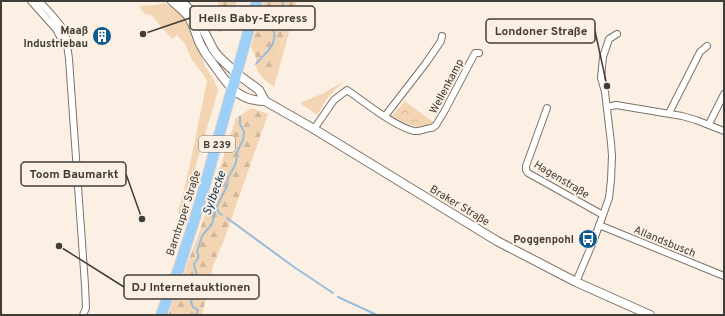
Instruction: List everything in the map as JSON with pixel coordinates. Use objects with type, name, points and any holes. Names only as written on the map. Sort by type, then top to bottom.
[{"type":"main road","name":"Barntruper Straße","points":[[160,315],[178,268],[201,199],[257,1]]},
{"type":"street","points":[[31,1],[56,29],[67,46]]},
{"type":"street","points":[[39,1],[61,26],[66,36],[72,93],[85,280],[86,308],[83,315]]},
{"type":"street","points":[[172,1],[189,17],[200,44],[232,89]]},
{"type":"street","name":"Braker Straße","points":[[181,1],[199,22],[218,56],[236,73],[259,90],[264,101]]},
{"type":"street","points":[[576,282],[603,216],[609,198],[612,180],[611,143],[605,92],[601,78],[604,53],[609,39],[617,34]]},
{"type":"street","points":[[385,116],[426,63],[441,41],[442,36]]},
{"type":"street","points":[[669,113],[700,52],[707,46]]},
{"type":"street","name":"Wellenkamp","points":[[314,128],[334,100],[347,90],[401,126],[414,131],[422,131],[432,128],[436,125],[444,112],[475,53],[479,52]]},
{"type":"street","name":"Braker Straße","points":[[232,89],[243,96],[256,101],[264,101],[314,128],[497,241],[576,282],[650,315]]},
{"type":"street","points":[[709,124],[724,94]]},
{"type":"street","points":[[607,107],[616,106],[669,113],[709,124],[724,131]]},
{"type":"street","name":"Hagenstraße","points":[[547,108],[526,166],[526,170],[528,173],[603,216]]},
{"type":"street","name":"Allandsbusch","points":[[599,225],[724,276]]},
{"type":"green space","points":[[219,1],[237,1],[229,23],[220,33],[214,25]]},
{"type":"green space","points":[[264,1],[297,1],[270,75],[261,68],[251,47]]},
{"type":"green space","points":[[165,3],[169,6],[172,3],[185,16],[205,66],[214,80],[218,91],[181,215],[178,213],[189,169],[207,81],[192,60],[185,44],[177,35],[172,39],[151,15],[145,14],[139,7]]},
{"type":"green space","points":[[295,10],[274,87],[260,75],[256,63],[256,57],[261,68],[270,74]]},
{"type":"green space","points":[[344,81],[328,97],[317,115],[300,103],[324,93]]},
{"type":"green space","points":[[405,101],[433,122],[422,128],[403,123],[392,116]]},
{"type":"green space","points":[[252,108],[268,114],[224,240],[213,266],[202,315],[168,315],[199,233],[236,118]]},
{"type":"waterway","name":"Sylbecke","points":[[256,64],[272,46],[274,37],[273,29],[280,16],[283,1]]},
{"type":"waterway","name":"Sylbecke","points":[[196,315],[198,310],[193,307],[191,302],[197,282],[197,274],[194,264],[198,258],[197,252],[202,236],[212,224],[216,208],[227,186],[228,178],[236,163],[237,152],[243,140],[244,132],[240,124],[240,117]]},
{"type":"waterway","name":"Sylbecke","points":[[217,208],[219,213],[222,215]]},
{"type":"waterway","points":[[227,218],[294,267],[333,293]]},
{"type":"waterway","points":[[338,297],[377,315]]},
{"type":"place","name":"Heils Baby-Express","points":[[143,34]]},
{"type":"place","name":"Maaß Industriebau","points":[[102,36]]},
{"type":"place","name":"Londoner Straße","points":[[607,86]]},
{"type":"place","name":"Toom Baumarkt","points":[[142,219]]},
{"type":"place","name":"Poggenpohl","points":[[588,239]]},
{"type":"place","name":"DJ Internetauktionen","points":[[59,246]]}]
